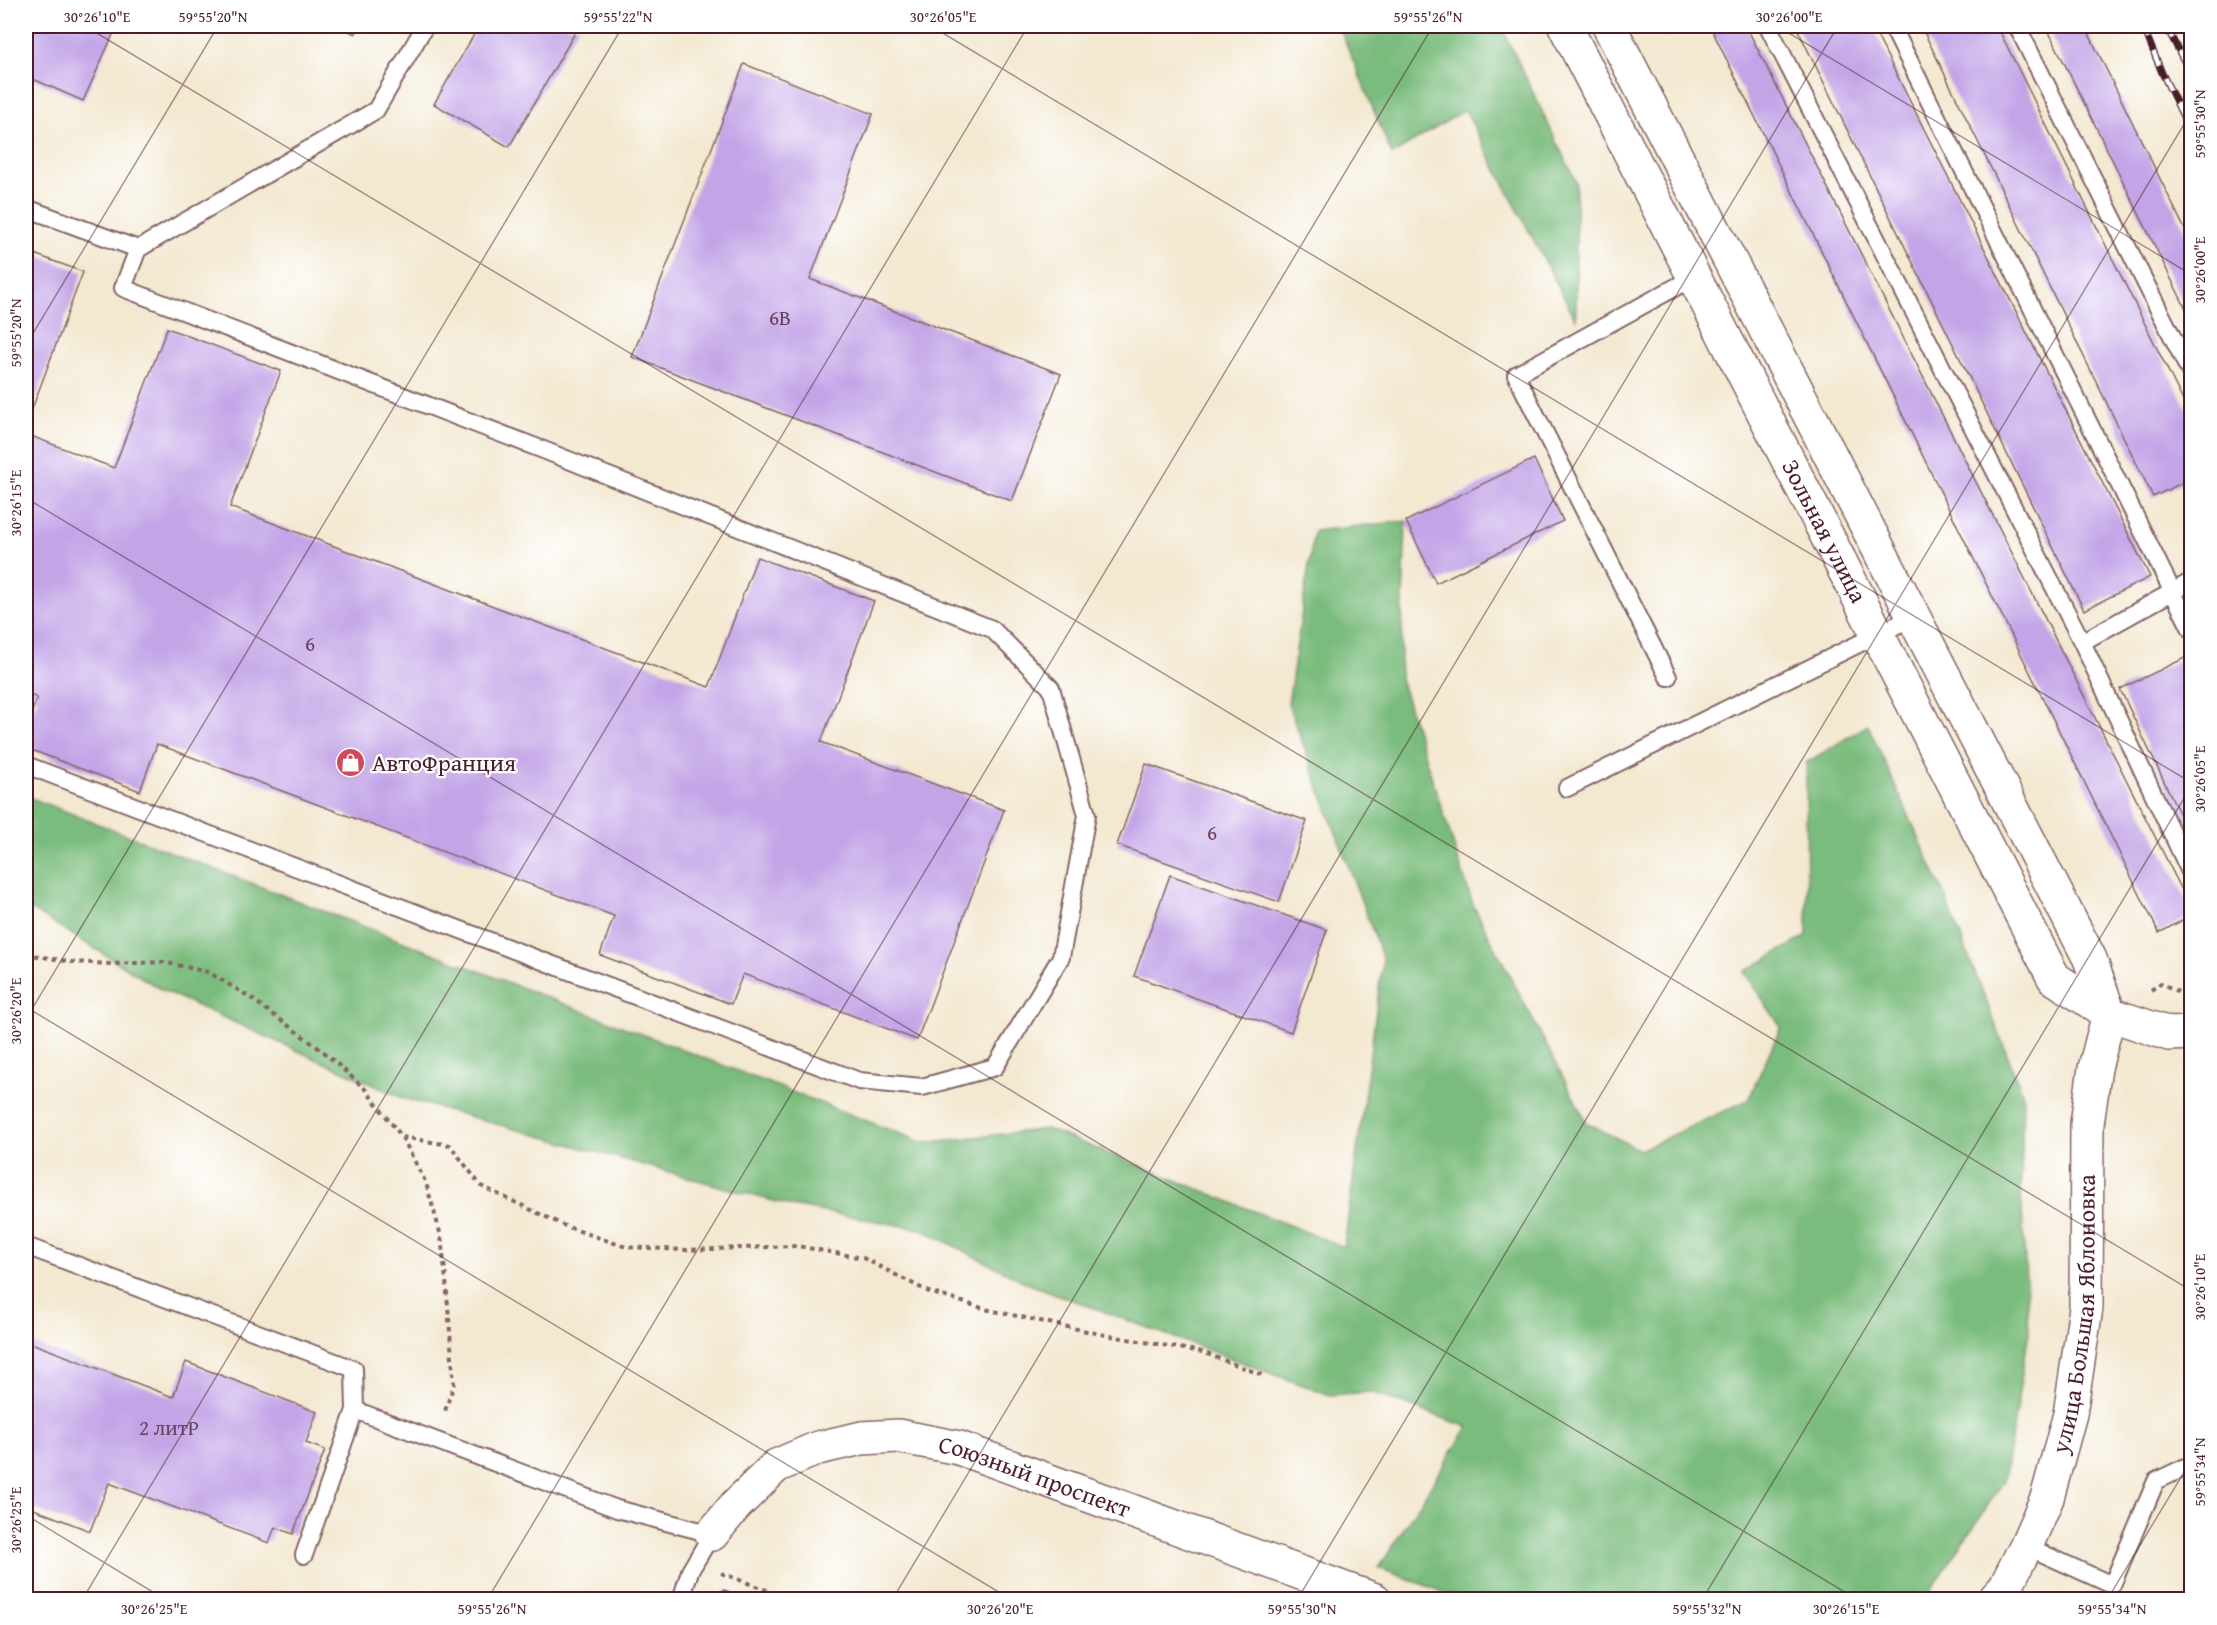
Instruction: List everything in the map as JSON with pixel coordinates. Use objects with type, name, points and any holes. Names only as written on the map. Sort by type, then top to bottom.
[{"type":"street","name":"Зольная улица","points":[[1565,26],[2054,978],[2109,1014],[2169,1034],[2192,1033]]},
{"type":"street","name":"Зольная улица","points":[[1609,26],[2090,959],[2109,1014]]},
{"type":"street","name":"улица Большая Яблоновка","points":[[1994,1599],[2006,1588],[2047,1498],[2070,1414],[2086,1308],[2087,1124],[2095,1068],[2109,1014]]},
{"type":"street","name":"Союзный проспект","points":[[712,1534],[736,1505],[776,1466],[819,1448],[851,1440],[898,1436],[959,1448],[1376,1599]]},
{"type":"lane","points":[[26,765],[859,1081],[922,1087],[995,1067],[1061,957],[1087,815],[1051,688],[992,629],[568,460],[123,288],[138,249],[376,110],[425,26]]},
{"type":"lane","points":[[1768,26],[2082,642],[2192,876]]},
{"type":"lane","points":[[1892,26],[2192,631]]},
{"type":"lane","points":[[2017,26],[2192,376]]},
{"type":"lane","points":[[26,208],[138,249]]},
{"type":"lane","points":[[1668,677],[1516,375],[1694,277]]},
{"type":"lane","points":[[2082,642],[2192,581]]},
{"type":"lane","points":[[1567,788],[1913,616]]},
{"type":"lane","points":[[26,1245],[354,1369],[355,1410],[304,1555]]},
{"type":"lane","points":[[355,1410],[617,1509],[712,1534],[690,1571],[681,1599]]},
{"type":"lane","points":[[2026,1546],[2112,1586],[2156,1480],[2192,1464]]},
{"type":"path","points":[[26,954],[72,962],[110,964],[163,962],[208,972],[248,996],[324,1052],[365,1089],[402,1137],[426,1183],[441,1236],[454,1384],[435,1440]]},
{"type":"path","points":[[2161,984],[2183,995],[2192,996]]},
{"type":"path","points":[[402,1137],[450,1145],[481,1186],[565,1226],[626,1247],[686,1250],[797,1246],[863,1258],[929,1292],[989,1310],[1105,1335],[1202,1352],[1265,1376]]},
{"type":"path","points":[[695,1564],[793,1599]]},
{"type":"green space","points":[[1339,26],[1501,26],[1576,182],[1576,320],[1465,110],[1392,155]]},
{"type":"green space","points":[[1406,521],[1400,679],[1473,905],[1587,1123],[1640,1150],[1748,1100],[1781,1027],[1744,972],[1807,936],[1806,763],[1868,725],[1945,896],[2023,1095],[2021,1192],[2029,1332],[2004,1481],[1925,1599],[1462,1599],[1379,1568],[1468,1427],[1371,1392],[1330,1395],[1029,1284],[921,1229],[791,1206],[403,1098],[162,990],[26,906],[26,796],[924,1143],[1047,1129],[1344,1247],[1383,959],[1288,704],[1314,531]]},
{"type":"building","points":[[26,26],[112,26],[116,28],[83,101],[26,76]]},
{"type":"building","points":[[339,26],[360,26],[355,34]]},
{"type":"building","points":[[479,26],[579,26],[509,147],[434,104]]},
{"type":"building","points":[[1710,26],[1746,26],[2192,910],[2192,915],[2159,933]]},
{"type":"building","points":[[1796,26],[1872,26],[2150,577],[2084,610]]},
{"type":"building","points":[[1921,26],[1997,26],[2192,419],[2192,478],[2153,497]]},
{"type":"building","points":[[2046,26],[2085,26],[2192,244],[2192,321]]},
{"type":"building","points":[[744,64],[873,114],[810,279],[1061,374],[1012,501],[632,357]]},
{"type":"building","points":[[26,251],[83,272],[26,425]]},
{"type":"building","points":[[167,328],[281,371],[230,507],[709,687],[757,557],[874,601],[821,742],[1004,810],[917,1040],[743,974],[731,1004],[600,955],[614,916],[157,744],[140,791],[26,748],[26,728],[37,698],[26,693],[26,434],[114,468]]},
{"type":"building","points":[[1534,459],[1563,521],[1436,583],[1406,521]]},
{"type":"building","points":[[2185,658],[2192,671],[2192,840],[2120,689]]},
{"type":"building","points":[[1146,764],[1307,821],[1279,902],[1117,845]]},
{"type":"building","points":[[1170,875],[1327,930],[1291,1032],[1134,976]]},
{"type":"building","points":[[26,1341],[173,1397],[186,1362],[317,1412],[306,1443],[325,1450],[293,1534],[275,1527],[269,1543],[109,1483],[90,1531],[26,1506]]},
{"type":"building","points":[[724,1590],[750,1599],[750,1600],[721,1600]]},
{"type":"railway","points":[[2143,26],[2162,73],[2192,135]]},
{"type":"railway","points":[[2166,26],[2192,77]]},
{"type":"place","name":"АвтоФранция","points":[[351,763]]}]
